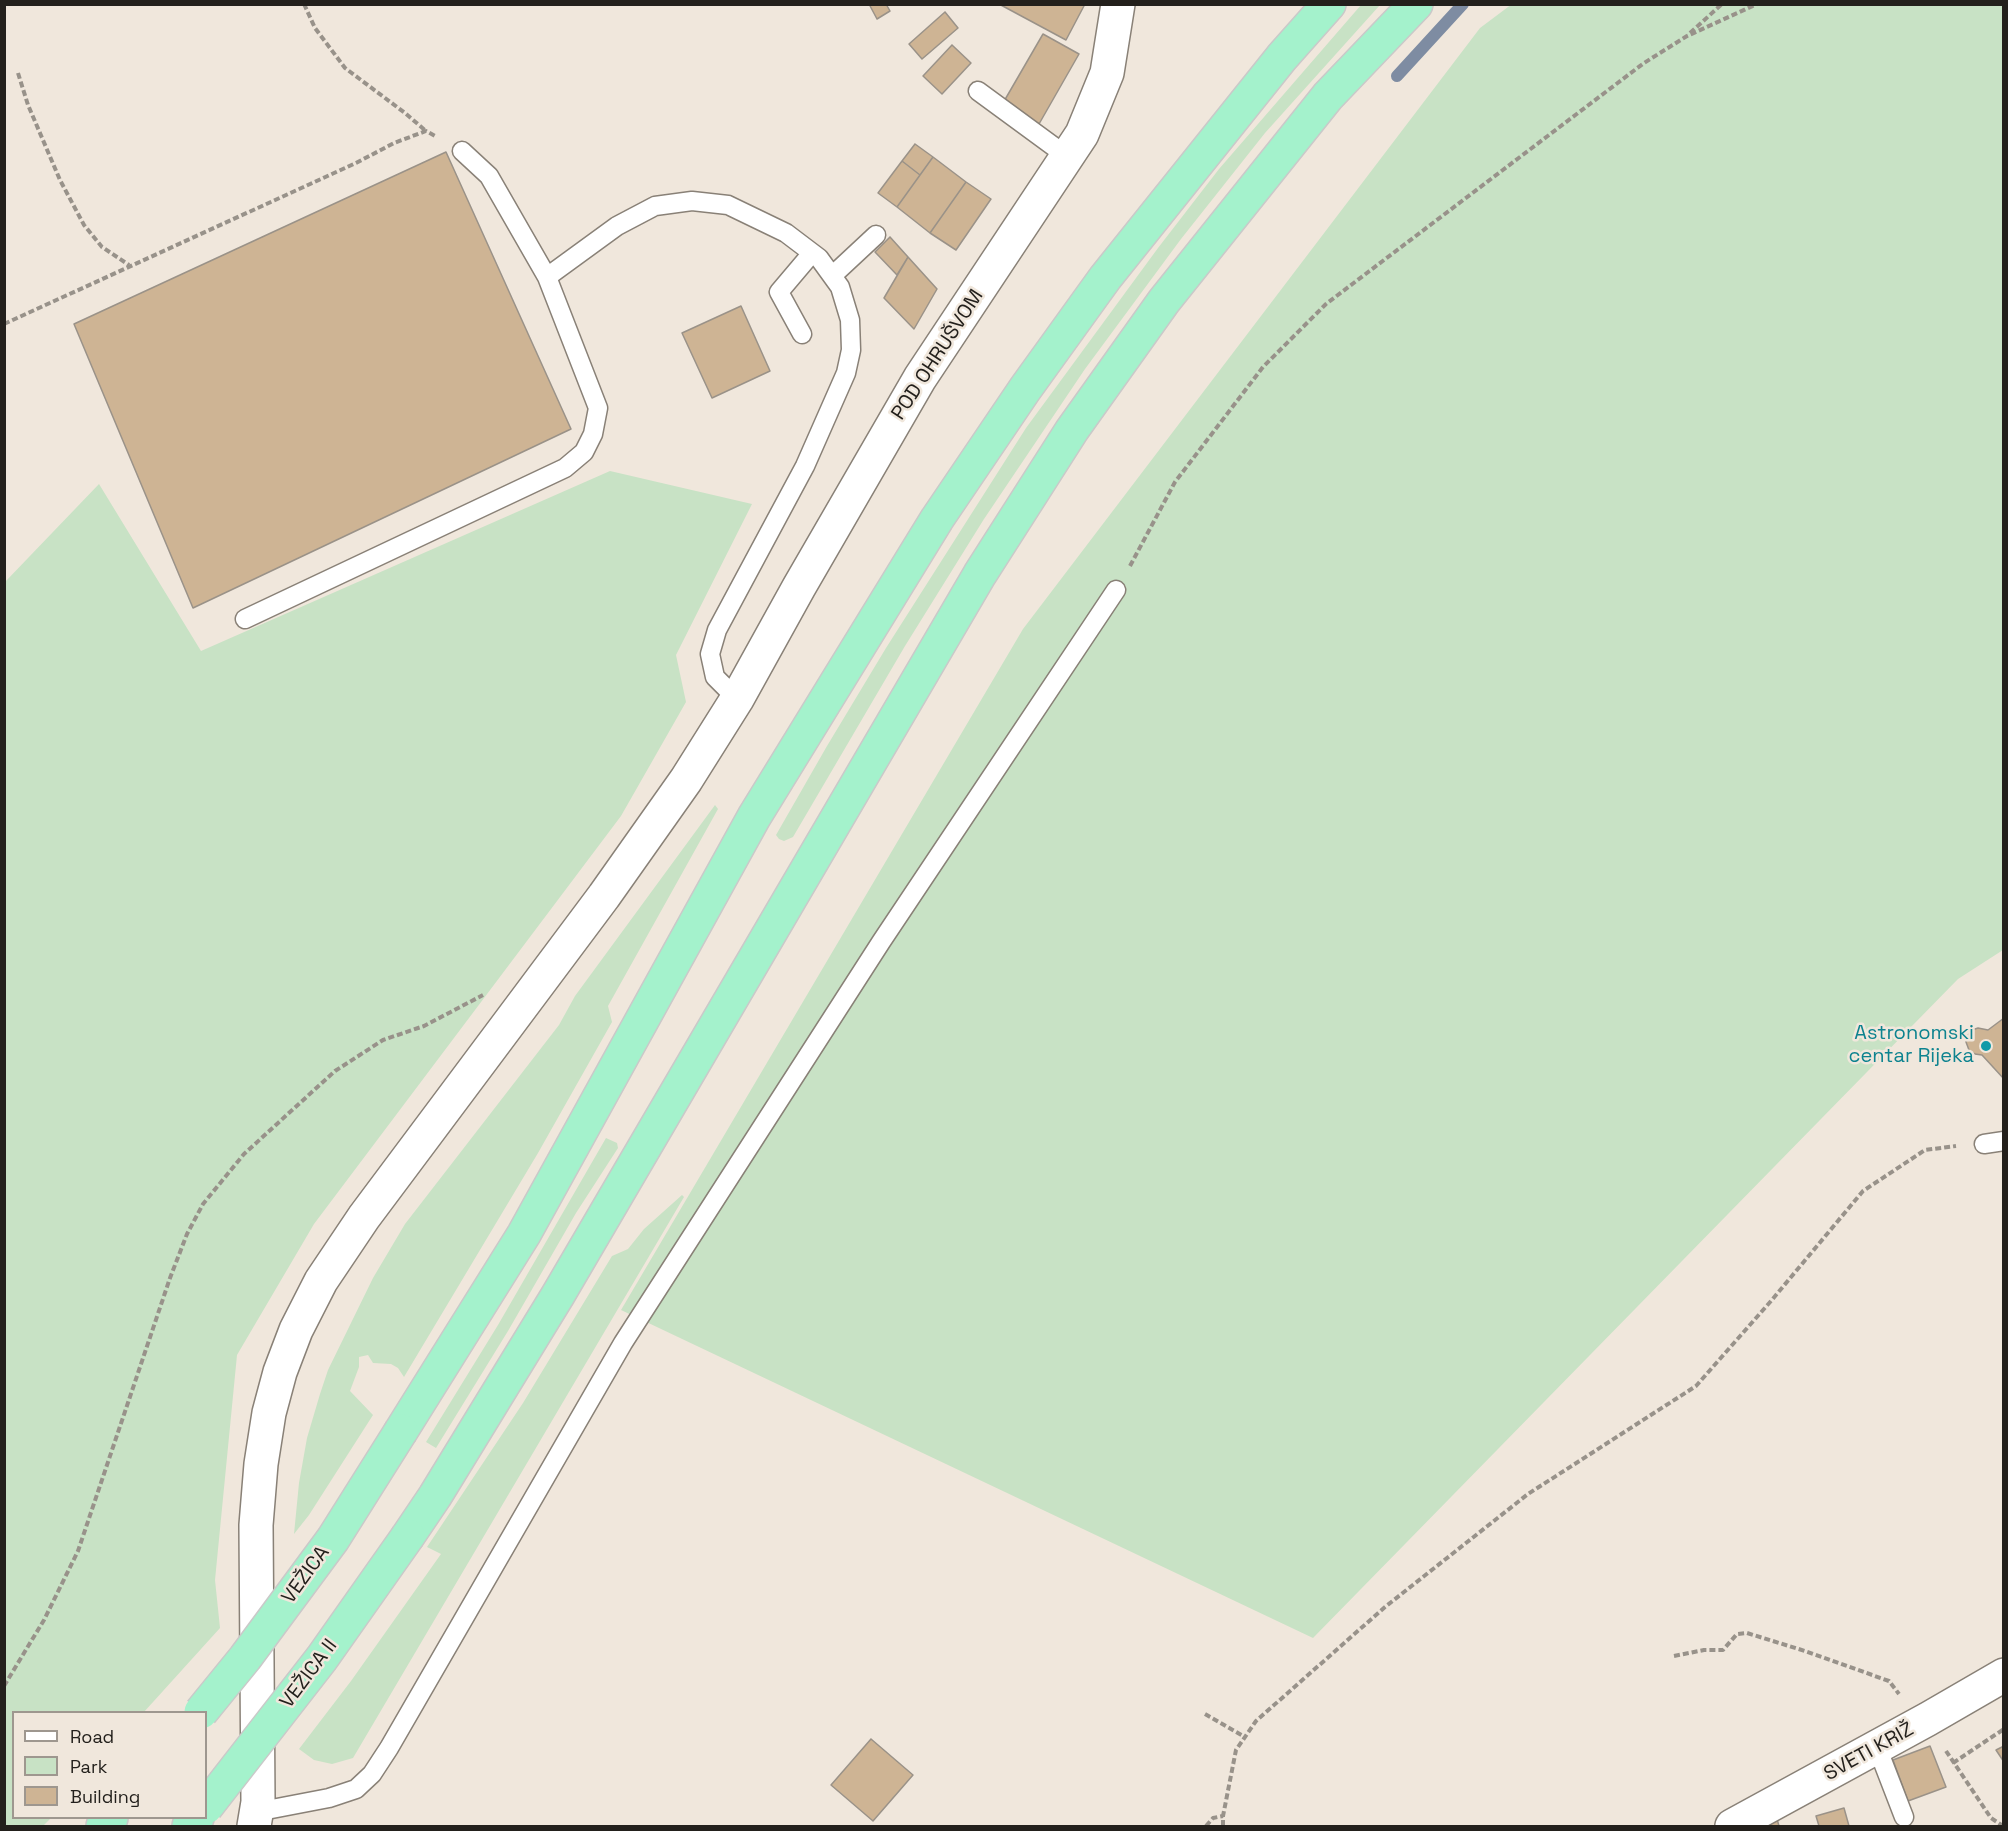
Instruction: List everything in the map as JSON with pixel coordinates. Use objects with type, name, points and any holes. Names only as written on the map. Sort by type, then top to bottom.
[{"type":"highway","name":"VEŽICA","points":[[203,1711],[333,1539],[524,1234],[754,817],[937,519],[1025,389],[1105,278],[1282,57],[1329,4]]},
{"type":"highway","name":"VEŽICA II","points":[[207,1807],[322,1658],[435,1496],[558,1295],[980,574],[1072,430],[1164,301],[1328,96],[1416,4]]},
{"type":"street","name":"POD OHRUŠVOM","points":[[255,1819],[258,1802],[256,1525],[261,1464],[269,1413],[280,1372],[296,1330],[321,1281],[364,1217],[604,896],[686,780],[737,699],[920,378],[1082,134],[1107,73],[1118,4]]},
{"type":"street","name":"SVETI KRIŽ","points":[[1732,1827],[1876,1748],[1915,1710],[2004,1675]]},
{"type":"lane","points":[[978,91],[1068,157]]},
{"type":"lane","points":[[245,618],[565,468],[584,452],[593,434],[598,408],[547,277],[489,176],[462,151]]},
{"type":"lane","points":[[547,277],[617,226],[655,206],[692,201],[728,206],[786,233],[819,258],[840,287],[850,320],[851,350],[846,373],[804,466],[717,630],[710,654],[714,677],[737,699]]},
{"type":"lane","points":[[832,276],[876,235]]},
{"type":"lane","points":[[802,334],[779,292],[812,253]]},
{"type":"lane","points":[[255,1819],[356,1789],[372,1774],[622,1343],[881,942],[1116,590]]},
{"type":"lane","points":[[1984,1144],[2004,1141]]},
{"type":"lane","points":[[1876,1748],[1904,1817]]},
{"type":"path","points":[[304,4],[315,28],[345,68],[426,131],[462,151]]},
{"type":"path","points":[[1687,36],[1722,4]]},
{"type":"path","points":[[1116,590],[1175,482],[1263,367],[1326,304],[1644,63],[1687,36],[1757,4]]},
{"type":"path","points":[[18,73],[28,105],[60,180],[84,225],[102,247],[130,265]]},
{"type":"path","points":[[4,324],[60,300],[130,265],[394,143],[426,131]]},
{"type":"path","points":[[4,1686],[44,1620],[78,1551],[170,1278],[187,1234],[203,1204],[244,1154],[335,1071],[383,1040],[424,1026],[484,994]]},
{"type":"path","points":[[1223,1827],[1222,1816],[1236,1750],[1256,1721],[1385,1607],[1528,1494],[1696,1386],[1771,1302],[1863,1191],[1925,1150],[1984,1144]]},
{"type":"path","points":[[1674,1656],[1704,1650],[1723,1650],[1737,1635],[1747,1633],[1889,1681],[1915,1710]]},
{"type":"path","points":[[1205,1714],[1245,1737]]},
{"type":"path","points":[[2003,1827],[1991,1818],[1953,1763],[2004,1729]]},
{"type":"path","points":[[1206,1827],[1213,1818],[1222,1816]]},
{"type":"green space","points":[[1512,4],[2003,5],[2003,950],[1958,979],[1313,1638],[621,1310],[1023,629],[1480,28]]},
{"type":"green space","points":[[1361,5],[1380,5],[1265,133],[1181,239],[1085,369],[984,519],[905,646],[793,837],[784,841],[779,839],[776,835],[827,746],[886,648],[1026,428],[1219,169]]},
{"type":"green space","points":[[610,471],[752,504],[676,655],[686,702],[621,816],[314,1224],[237,1355],[215,1580],[220,1628],[145,1711],[12,1711],[12,1819],[50,1819],[43,1826],[5,1826],[5,582],[99,484],[201,651]]},
{"type":"green space","points":[[715,805],[718,809],[608,1006],[612,1022],[538,1153],[404,1377],[398,1368],[391,1364],[373,1363],[368,1355],[359,1357],[359,1367],[350,1391],[373,1415],[309,1515],[294,1534],[299,1483],[307,1438],[320,1394],[328,1370],[373,1278],[405,1224],[559,1025],[575,996]]},
{"type":"green space","points":[[606,1138],[617,1143],[618,1148],[576,1213],[508,1331],[436,1448],[426,1442],[498,1325]]},
{"type":"green space","points":[[682,1195],[684,1197],[353,1758],[332,1764],[314,1760],[299,1749],[351,1681],[441,1554],[427,1547],[523,1403],[612,1256],[628,1249],[644,1229]]},
{"type":"building","points":[[869,4],[886,4],[890,11],[877,19]]},
{"type":"building","points":[[999,4],[1085,4],[1066,40]]},
{"type":"building","points":[[945,12],[958,28],[922,59],[909,44]]},
{"type":"building","points":[[1043,34],[1079,54],[1039,124],[1003,103]]},
{"type":"building","points":[[952,45],[971,63],[942,94],[923,76]]},
{"type":"building","points":[[915,144],[933,157],[920,175],[902,161]]},
{"type":"building","points":[[446,152],[571,429],[193,608],[74,324]]},
{"type":"building","points":[[933,157],[966,182],[930,233],[897,207]]},
{"type":"building","points":[[902,161],[920,175],[897,207],[878,193]]},
{"type":"building","points":[[966,182],[991,199],[956,250],[930,233]]},
{"type":"building","points":[[890,237],[908,257],[897,275],[875,252]]},
{"type":"building","points":[[908,257],[937,289],[914,329],[884,298]]},
{"type":"building","points":[[741,306],[770,371],[712,398],[682,333]]},
{"type":"building","name":"Astronomski centar Rijeka","points":[[2004,1018],[2004,1079],[1982,1055],[1969,1050],[1966,1042],[1972,1030],[1978,1028],[1988,1030]]},
{"type":"building","points":[[871,1739],[913,1775],[873,1821],[831,1785]]},
{"type":"building","points":[[1930,1746],[1946,1787],[1908,1801],[1893,1760]]},
{"type":"building","points":[[2004,1746],[2004,1762],[1996,1750]]},
{"type":"building","points":[[1844,1808],[1849,1826],[1819,1826],[1816,1816]]},
{"type":"building","points":[[1777,1819],[1779,1826],[1764,1826]]},
{"type":"waterway","points":[[1397,76],[1463,4]]},
{"type":"place","name":"Astronomski centar Rijeka","points":[[1986,1046]]}]
